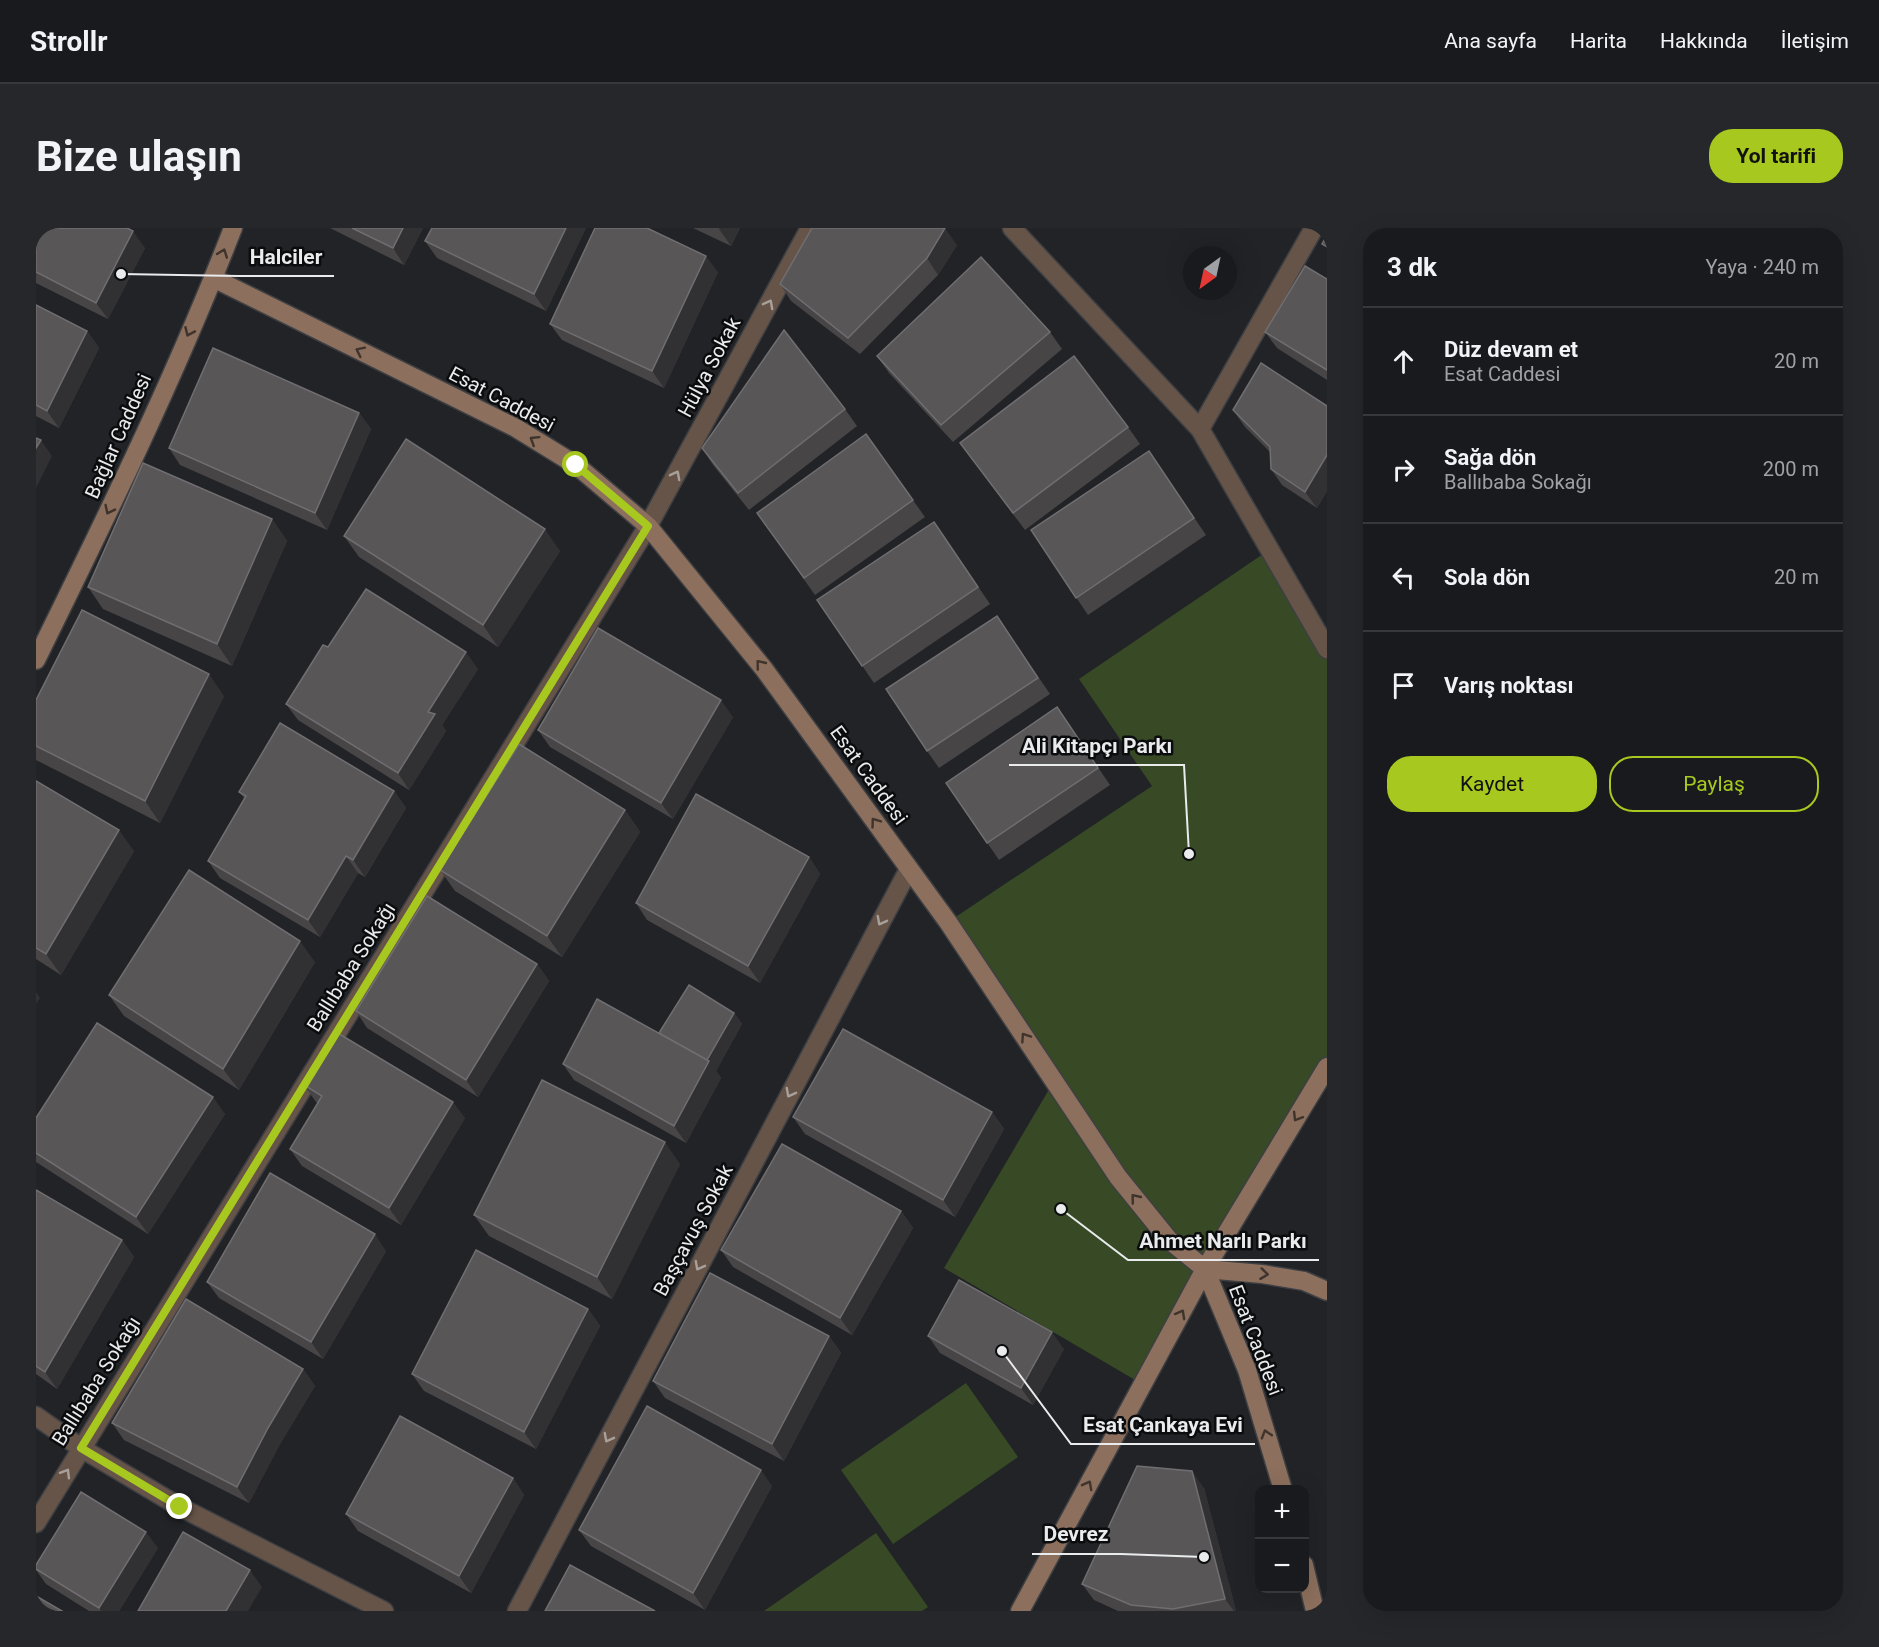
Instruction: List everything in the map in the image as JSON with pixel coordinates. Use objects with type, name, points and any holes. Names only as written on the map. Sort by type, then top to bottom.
[{"type":"main road","name":"Bağlar Caddesi","points":[[36,660],[112,506],[213,279],[233,228]]},
{"type":"main road","name":"Esat Caddesi","points":[[213,279],[516,429],[576,465],[648,526],[764,669],[948,922],[1118,1177],[1169,1240],[1205,1269],[1247,1370],[1282,1485]]},
{"type":"main road","points":[[1020,1611],[1205,1269],[1327,1067]]},
{"type":"main road","points":[[1205,1269],[1262,1274],[1304,1281],[1327,1291]]},
{"type":"main road","points":[[1309,1583],[1315,1611]]},
{"type":"street","name":"Hülya Sokak","points":[[648,526],[810,228]]},
{"type":"street","points":[[1012,228],[1200,429],[1327,649]]},
{"type":"street","points":[[1200,429],[1314,228]]},
{"type":"street","name":"Ballıbaba Sokağı","points":[[36,1523],[648,526]]},
{"type":"street","name":"Başçavuş Sokak","points":[[517,1611],[909,869]]},
{"type":"street","points":[[36,1416],[81,1448],[180,1507],[384,1611]]},
{"type":"green space","points":[[1269,550],[1327,648],[1327,1066],[1142,1384],[944,1268],[1054,1081],[948,922],[1152,786],[1079,679]]},
{"type":"green space","points":[[966,1383],[1018,1457],[893,1544],[841,1470]]},
{"type":"green space","points":[[876,1533],[928,1607],[922,1611],[764,1611]]},
{"type":"building","points":[[36,228],[127,228],[133,231],[96,303],[36,272]]},
{"type":"building","points":[[352,228],[403,228],[393,248]]},
{"type":"building","points":[[432,228],[566,228],[534,294],[425,241]]},
{"type":"building","points":[[595,228],[647,228],[706,256],[652,371],[550,324]]},
{"type":"building","points":[[812,228],[945,228],[927,258],[848,338],[780,284]]},
{"type":"building","points":[[1327,235],[1327,247],[1322,244]]},
{"type":"building","points":[[981,257],[1050,332],[941,425],[877,356]]},
{"type":"building","points":[[1305,266],[1327,279],[1327,370],[1265,332]]},
{"type":"building","points":[[36,305],[87,331],[47,411],[36,405]]},
{"type":"building","points":[[784,330],[845,409],[738,493],[702,448]]},
{"type":"building","points":[[213,348],[359,413],[315,513],[169,448]]},
{"type":"building","points":[[1074,356],[1128,427],[1013,513],[960,443]]},
{"type":"building","points":[[1261,363],[1327,406],[1327,455],[1305,492],[1271,469],[1270,447],[1233,410]]},
{"type":"building","points":[[866,434],[913,500],[804,578],[757,513]]},
{"type":"building","points":[[36,438],[41,440],[36,448]]},
{"type":"building","points":[[406,439],[545,529],[483,625],[344,536]]},
{"type":"building","points":[[1149,451],[1194,518],[1076,598],[1031,530]]},
{"type":"building","points":[[143,463],[272,519],[217,644],[88,587]]},
{"type":"building","points":[[934,522],[978,587],[862,666],[817,600]]},
{"type":"building","points":[[366,589],[466,652],[428,712],[435,714],[398,773],[286,704],[323,645],[328,647]]},
{"type":"building","points":[[82,610],[209,674],[145,801],[36,746],[36,700]]},
{"type":"building","points":[[997,616],[1038,678],[927,751],[886,689]]},
{"type":"building","points":[[598,628],[721,700],[661,803],[538,730]]},
{"type":"building","points":[[1057,707],[1098,768],[987,843],[946,783]]},
{"type":"building","points":[[280,723],[394,791],[353,860],[346,856],[308,920],[208,861],[246,796],[239,792]]},
{"type":"building","points":[[519,744],[625,810],[547,936],[440,870]]},
{"type":"building","points":[[36,781],[119,830],[46,954],[36,948]]},
{"type":"building","points":[[696,794],[809,857],[748,966],[636,903]]},
{"type":"building","points":[[189,870],[300,941],[223,1069],[109,995]]},
{"type":"building","points":[[427,896],[537,964],[466,1080],[356,1011]]},
{"type":"building","points":[[689,985],[734,1013],[707,1060],[659,1033]]},
{"type":"building","points":[[597,999],[709,1061],[674,1126],[563,1064]]},
{"type":"building","points":[[97,1023],[213,1097],[136,1217],[36,1153],[36,1118]]},
{"type":"building","points":[[843,1029],[992,1112],[943,1200],[793,1117]]},
{"type":"building","points":[[336,1032],[453,1102],[389,1208],[290,1149],[322,1096],[304,1085]]},
{"type":"building","points":[[542,1080],[665,1142],[597,1277],[474,1215]]},
{"type":"building","points":[[782,1144],[901,1211],[840,1318],[721,1250]]},
{"type":"building","points":[[270,1173],[375,1234],[311,1342],[207,1282]]},
{"type":"building","points":[[36,1190],[122,1240],[45,1372],[36,1366]]},
{"type":"building","points":[[476,1250],[588,1309],[524,1432],[412,1374]]},
{"type":"building","points":[[710,1273],[829,1336],[772,1444],[653,1381]]},
{"type":"building","points":[[959,1280],[1052,1332],[1021,1388],[928,1336]]},
{"type":"building","points":[[186,1299],[303,1369],[237,1487],[112,1423]]},
{"type":"building","points":[[647,1406],[761,1470],[693,1593],[579,1530]]},
{"type":"building","points":[[400,1416],[513,1478],[459,1576],[346,1514]]},
{"type":"building","points":[[1137,1466],[1192,1471],[1225,1599],[1173,1609],[1131,1605],[1082,1584]]},
{"type":"building","points":[[81,1492],[146,1532],[99,1608],[36,1569],[36,1565]]},
{"type":"building","points":[[183,1532],[250,1570],[226,1611],[138,1611]]},
{"type":"building","points":[[570,1565],[655,1611],[545,1611]]},
{"type":"building","points":[[36,1596],[62,1611],[36,1611]]},
{"type":"place","name":"Halciler","points":[[121,274]]},
{"type":"place","name":"Ali Kitapçı Parkı","points":[[1189,854]]},
{"type":"place","name":"Ahmet Narlı Parkı","points":[[1061,1209]]},
{"type":"place","name":"Esat Çankaya Evi","points":[[1002,1351]]},
{"type":"place","name":"Devrez","points":[[1204,1557]]},
{"type":"route","points":[[180,1507],[81,1448],[648,526],[576,465]]}]
